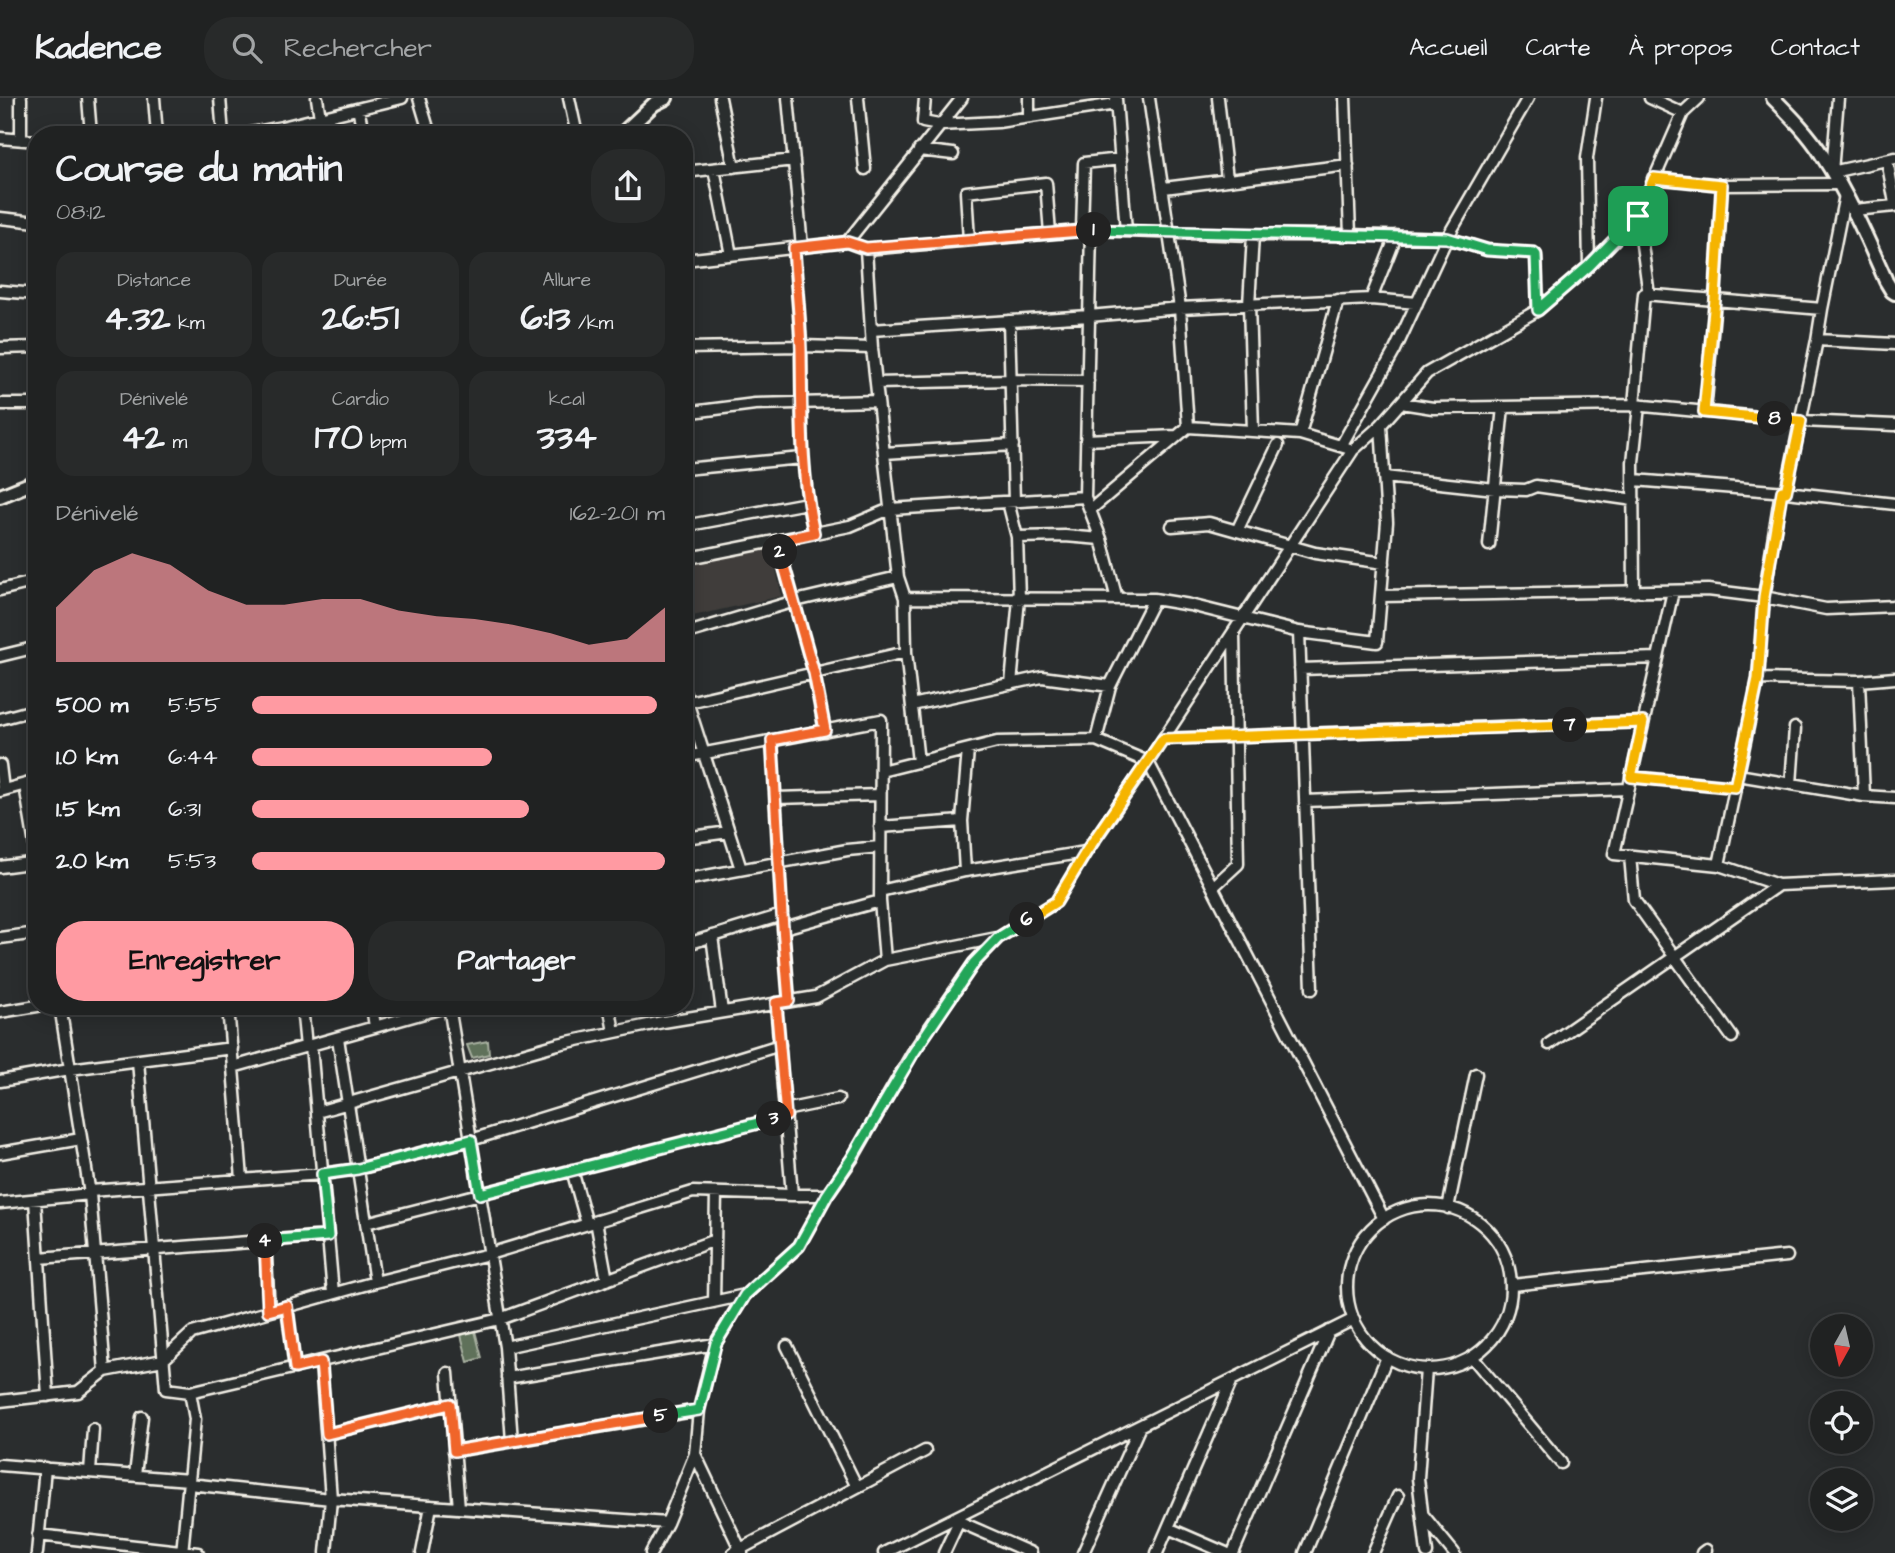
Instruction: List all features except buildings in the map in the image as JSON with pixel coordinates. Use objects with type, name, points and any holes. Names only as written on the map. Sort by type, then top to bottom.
[{"type":"street","points":[[21,98],[21,140]]},
{"type":"street","points":[[88,98],[90,126]]},
{"type":"street","points":[[153,98],[156,126]]},
{"type":"street","points":[[220,98],[222,126]]},
{"type":"street","points":[[317,98],[320,118]]},
{"type":"street","points":[[297,126],[401,98]]},
{"type":"street","points":[[419,98],[427,126]]},
{"type":"street","points":[[569,98],[575,126]]},
{"type":"street","points":[[631,126],[654,104],[666,98]]},
{"type":"street","points":[[720,98],[734,167]]},
{"type":"street","points":[[788,98],[798,247],[802,458],[807,503],[814,533]]},
{"type":"street","points":[[858,98],[865,169]]},
{"type":"street","points":[[925,98],[923,122],[939,125],[998,122],[1116,101],[1126,231]]},
{"type":"street","points":[[847,242],[962,98]]},
{"type":"street","points":[[1029,98],[1030,117]]},
{"type":"street","points":[[1149,98],[1180,308],[1188,427]]},
{"type":"street","points":[[1218,98],[1227,179]]},
{"type":"street","points":[[1345,98],[1350,235]]},
{"type":"street","points":[[1342,446],[1395,351],[1447,238],[1528,98]]},
{"type":"street","points":[[1589,266],[1587,158],[1596,98]]},
{"type":"street","points":[[1650,98],[1683,113]]},
{"type":"street","points":[[651,1553],[667,1523],[695,1454],[699,1410],[716,1343],[745,1295],[799,1246],[914,1052],[974,963],[998,938],[1056,902],[1086,852],[1353,450],[1381,425],[1427,373],[1538,310],[1589,266],[1638,216],[1683,113],[1699,98]]},
{"type":"street","points":[[1773,98],[1822,154],[1854,210],[1886,281],[1895,293]]},
{"type":"street","points":[[1832,172],[1838,98]]},
{"type":"street","points":[[358,109],[362,126]]},
{"type":"street","points":[[0,138],[28,140]]},
{"type":"street","points":[[919,150],[953,154]]},
{"type":"street","points":[[1117,598],[1101,539],[1085,497],[1089,316],[1084,163],[1121,159]]},
{"type":"street","points":[[1832,172],[1891,159],[1895,205],[1854,210]]},
{"type":"street","points":[[693,171],[794,160]]},
{"type":"street","points":[[1164,188],[1348,165]]},
{"type":"street","points":[[714,169],[731,255]]},
{"type":"street","points":[[1654,178],[1722,185],[1842,190]]},
{"type":"street","points":[[969,240],[966,192],[1046,183],[1050,233]]},
{"type":"street","points":[[1704,412],[1715,300],[1722,185]]},
{"type":"street","points":[[1718,865],[1758,679],[1764,597],[1817,340],[1842,190]]},
{"type":"street","points":[[1638,216],[1649,295]]},
{"type":"street","points":[[0,218],[28,221]]},
{"type":"street","points":[[693,259],[847,242],[866,248],[1086,230],[1447,238],[1487,250],[1534,253],[1538,310]]},
{"type":"street","points":[[1252,430],[1249,305],[1253,234]]},
{"type":"street","points":[[1371,299],[1396,236]]},
{"type":"street","points":[[866,248],[872,348],[898,577],[905,598],[906,652],[918,762]]},
{"type":"street","points":[[0,290],[28,293]]},
{"type":"street","points":[[1634,592],[1633,462],[1644,294],[1822,309]]},
{"type":"street","points":[[871,330],[1180,308],[1338,300],[1371,299],[1417,303]]},
{"type":"street","points":[[1300,433],[1338,300]]},
{"type":"street","points":[[1009,321],[1013,445],[1011,502],[1017,537],[1019,599],[1011,684]]},
{"type":"street","points":[[1817,340],[1895,344]]},
{"type":"street","points":[[0,348],[28,347]]},
{"type":"street","points":[[693,348],[872,348]]},
{"type":"street","points":[[876,383],[1088,380]]},
{"type":"street","points":[[693,412],[755,404],[878,401]]},
{"type":"street","points":[[1401,403],[1433,408],[1636,405],[1801,421],[1895,425]]},
{"type":"street","points":[[0,404],[28,404]]},
{"type":"street","points":[[1489,545],[1503,407]]},
{"type":"street","points":[[905,598],[1154,599],[1190,605],[1299,632],[1377,642],[1387,522],[1381,425]]},
{"type":"street","points":[[1090,510],[1188,427],[1300,433],[1353,450]]},
{"type":"street","points":[[1086,440],[1177,436]]},
{"type":"street","points":[[884,453],[1013,445]]},
{"type":"street","points":[[1237,531],[1278,445]]},
{"type":"street","points":[[693,468],[802,458]]},
{"type":"street","points":[[1384,477],[1495,489],[1526,490],[1536,486],[1634,499]]},
{"type":"street","points":[[1634,480],[1784,491],[1895,504]]},
{"type":"street","points":[[0,496],[28,485]]},
{"type":"street","points":[[693,557],[850,526],[890,509],[1085,497]]},
{"type":"street","points":[[693,524],[807,503]]},
{"type":"street","points":[[1172,526],[1209,523],[1315,553],[1384,563]]},
{"type":"street","points":[[1017,537],[1065,536],[1101,539]]},
{"type":"street","points":[[777,541],[814,673],[825,730]]},
{"type":"street","points":[[693,631],[795,601],[898,577]]},
{"type":"street","points":[[0,590],[28,583]]},
{"type":"street","points":[[1381,596],[1708,590],[1826,608],[1895,606]]},
{"type":"street","points":[[1673,591],[1614,854],[1718,865],[1778,885],[1895,880]]},
{"type":"street","points":[[1096,740],[1110,686],[1154,599]]},
{"type":"street","points":[[1213,887],[1238,864],[1234,632]]},
{"type":"street","points":[[1299,632],[1312,989]]},
{"type":"street","points":[[0,656],[28,649]]},
{"type":"street","points":[[693,697],[906,652]]},
{"type":"street","points":[[1300,669],[1658,657]]},
{"type":"street","points":[[912,705],[1042,677],[1110,686]]},
{"type":"street","points":[[1758,679],[1859,681],[1895,678]]},
{"type":"street","points":[[1859,681],[1864,796]]},
{"type":"street","points":[[0,719],[28,711]]},
{"type":"street","points":[[693,755],[881,720],[880,896],[885,960]]},
{"type":"street","points":[[693,722],[741,869]]},
{"type":"street","points":[[1163,739],[1643,722]]},
{"type":"street","points":[[1791,784],[1795,728]]},
{"type":"street","points":[[772,740],[789,1001]]},
{"type":"street","points":[[881,771],[997,743],[1096,740],[1148,762],[1384,1219]]},
{"type":"street","points":[[965,871],[962,821],[968,750]]},
{"type":"street","points":[[0,765],[2,791],[28,784]]},
{"type":"street","points":[[1738,775],[1864,796],[1895,798]]},
{"type":"street","points":[[1631,777],[1735,787]]},
{"type":"street","points":[[25,785],[28,804]]},
{"type":"street","points":[[1305,801],[1628,789]]},
{"type":"street","points":[[776,799],[880,795]]},
{"type":"street","points":[[880,827],[962,821]]},
{"type":"street","points":[[693,837],[729,832]]},
{"type":"street","points":[[693,878],[848,850],[880,847]]},
{"type":"street","points":[[784,928],[965,871],[1086,852]]},
{"type":"street","points":[[1630,856],[1634,900],[1732,1037]]},
{"type":"street","points":[[0,867],[28,861]]},
{"type":"street","points":[[1549,1044],[1778,885]]},
{"type":"street","points":[[693,942],[782,915]]},
{"type":"street","points":[[0,938],[28,934]]},
{"type":"street","points":[[712,936],[722,1012]]},
{"type":"street","points":[[317,1112],[558,1044],[816,997],[885,960],[998,938]]},
{"type":"street","points":[[776,1003],[792,1195]]},
{"type":"street","points":[[0,1012],[28,1007]]},
{"type":"street","points":[[61,1015],[90,1192],[106,1371]]},
{"type":"street","points":[[229,1015],[243,1179]]},
{"type":"street","points":[[304,1015],[317,1112],[333,1293]]},
{"type":"street","points":[[373,1015],[375,1027]]},
{"type":"street","points":[[233,1067],[417,1015]]},
{"type":"street","points":[[450,1015],[505,1347],[512,1441]]},
{"type":"street","points":[[611,1015],[614,1032]]},
{"type":"street","points":[[338,1038],[375,1282]]},
{"type":"street","points":[[0,1203],[149,1186],[358,1169],[471,1140],[780,1045]]},
{"type":"street","points":[[0,1081],[232,1048]]},
{"type":"street","points":[[138,1060],[166,1389],[190,1392],[500,1319],[715,1240]]},
{"type":"street","points":[[1448,1208],[1476,1074]]},
{"type":"street","points":[[366,1223],[838,1098]]},
{"type":"street","points":[[0,1153],[81,1139]]},
{"type":"street","points":[[572,1170],[607,1280]]},
{"type":"street","points":[[0,1401],[78,1392],[106,1371],[163,1360],[192,1333],[333,1293],[489,1254],[692,1192],[827,1195]]},
{"type":"street","points":[[714,1302],[716,1193]]},
{"type":"street","points":[[35,1200],[48,1396]]},
{"type":"street","points":[[1432,1205],[1448,1208],[1472,1217],[1495,1237],[1505,1255],[1512,1285],[1510,1305],[1503,1325],[1491,1342],[1472,1357],[1447,1367],[1426,1369],[1406,1365],[1387,1357],[1364,1337],[1354,1319],[1348,1299],[1349,1269],[1362,1240],[1384,1219],[1412,1207],[1432,1205]]},
{"type":"street","points":[[38,1258],[328,1236]]},
{"type":"street","points":[[265,1240],[268,1311]]},
{"type":"street","points":[[1512,1285],[1787,1256]]},
{"type":"street","points":[[505,1347],[745,1295]]},
{"type":"street","points":[[287,1306],[295,1368]]},
{"type":"street","points":[[884,1553],[956,1520],[1354,1319]]},
{"type":"street","points":[[1233,1553],[1329,1331]]},
{"type":"street","points":[[507,1378],[716,1343]]},
{"type":"street","points":[[786,1346],[857,1487]]},
{"type":"street","points":[[1305,1553],[1387,1357]]},
{"type":"street","points":[[1472,1357],[1561,1463]]},
{"type":"street","points":[[321,1362],[331,1499],[326,1553]]},
{"type":"street","points":[[1426,1369],[1418,1478],[1427,1553]]},
{"type":"street","points":[[448,1373],[459,1508]]},
{"type":"street","points":[[1157,1553],[1233,1379]]},
{"type":"street","points":[[182,1552],[195,1419],[190,1392]]},
{"type":"street","points":[[327,1434],[450,1404]]},
{"type":"street","points":[[454,1451],[699,1410]]},
{"type":"street","points":[[135,1475],[142,1417]]},
{"type":"street","points":[[1083,1553],[1140,1426]]},
{"type":"street","points":[[90,1472],[93,1429]]},
{"type":"street","points":[[695,1454],[739,1552],[925,1451]]},
{"type":"street","points":[[0,1477],[1,1465],[135,1475],[331,1499],[667,1523]]},
{"type":"street","points":[[37,1553],[44,1468]]},
{"type":"street","points":[[1373,1553],[1398,1496]]},
{"type":"street","points":[[422,1553],[431,1506]]},
{"type":"street","points":[[1422,1514],[1454,1553]]},
{"type":"street","points":[[944,1553],[956,1520]]},
{"type":"street","points":[[956,1520],[1031,1553]]},
{"type":"street","points":[[1168,1528],[1226,1553]]},
{"type":"street","points":[[38,1535],[198,1553]]},
{"type":"shaded area","points":[[770,544],[782,596],[693,616],[693,562]]},
{"type":"green space","points":[[488,1041],[489,1054],[472,1058],[467,1045]]},
{"type":"green space","points":[[475,1331],[482,1358],[468,1362],[461,1335]]},
{"type":"route","points":[[1654,178],[1722,185],[1715,300],[1704,412],[1801,421],[1786,492],[1782,491],[1764,597],[1758,679],[1735,787],[1631,777],[1643,722],[1163,739],[1086,852],[1056,902],[998,938],[974,963],[914,1052],[799,1246],[745,1295],[716,1343],[699,1410],[454,1451],[450,1404],[327,1434],[321,1362],[295,1368],[287,1306],[268,1311],[265,1240],[328,1236],[322,1174],[358,1169],[471,1140],[480,1194],[786,1116],[776,1003],[789,1001],[772,740],[825,730],[814,673],[777,541],[814,533],[807,503],[802,458],[801,346],[794,248],[847,242],[866,248],[1091,230],[1447,238],[1487,250],[1534,253],[1538,310],[1589,266],[1638,216],[1654,178]]}]
